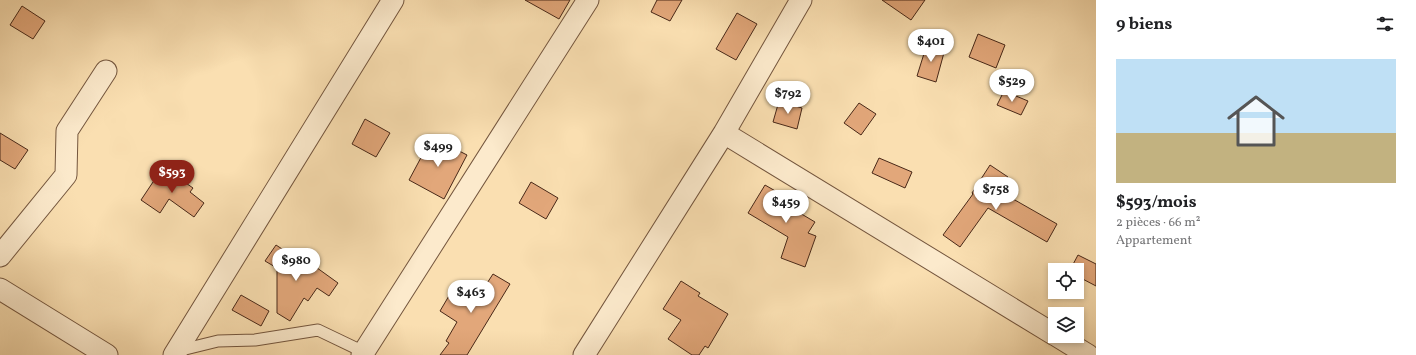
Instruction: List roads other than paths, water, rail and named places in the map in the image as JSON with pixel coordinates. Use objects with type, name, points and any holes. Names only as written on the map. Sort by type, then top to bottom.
[{"type":"street","points":[[176,353],[393,0]]},
{"type":"street","points":[[363,354],[588,0]]},
{"type":"street","points":[[584,355],[724,133],[801,0]]},
{"type":"street","points":[[0,256],[66,175],[67,131],[106,71]]},
{"type":"street","points":[[724,133],[1048,330]]},
{"type":"street","points":[[0,289],[107,355]]},
{"type":"street","points":[[1069,343],[1088,355]]},
{"type":"lane","points":[[176,353],[218,341],[255,340],[318,330],[363,354]]}]
